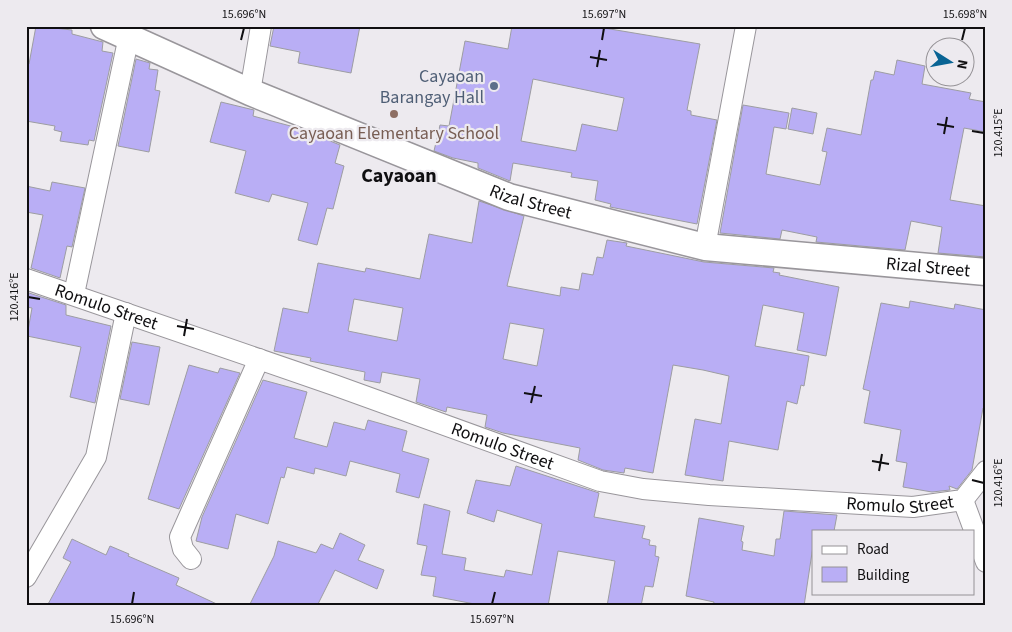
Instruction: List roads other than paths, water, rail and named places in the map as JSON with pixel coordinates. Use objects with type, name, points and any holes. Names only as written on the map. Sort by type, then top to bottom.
[{"type":"street","points":[[250,92],[261,26]]},
{"type":"street","points":[[705,247],[746,26]]},
{"type":"street","points":[[74,294],[111,29]]},
{"type":"street","name":"Rizal Street","points":[[111,29],[250,92],[509,197],[705,247],[986,272]]},
{"type":"street","name":"Romulo Street","points":[[26,280],[74,294],[259,359],[600,482],[643,489],[709,495],[913,508],[963,500],[986,471]]},
{"type":"street","points":[[26,577],[96,457],[126,313]]},
{"type":"street","points":[[191,558],[183,548],[180,537],[259,359]]},
{"type":"street","points":[[963,500],[986,562]]},
{"type":"place","name":"Cayaoan Barangay Hall","points":[[494,86]]},
{"type":"place","name":"Cayaoan Elementary School","points":[[394,114]]},
{"type":"district","name":"Cayaoan","points":[[399,176]]}]
